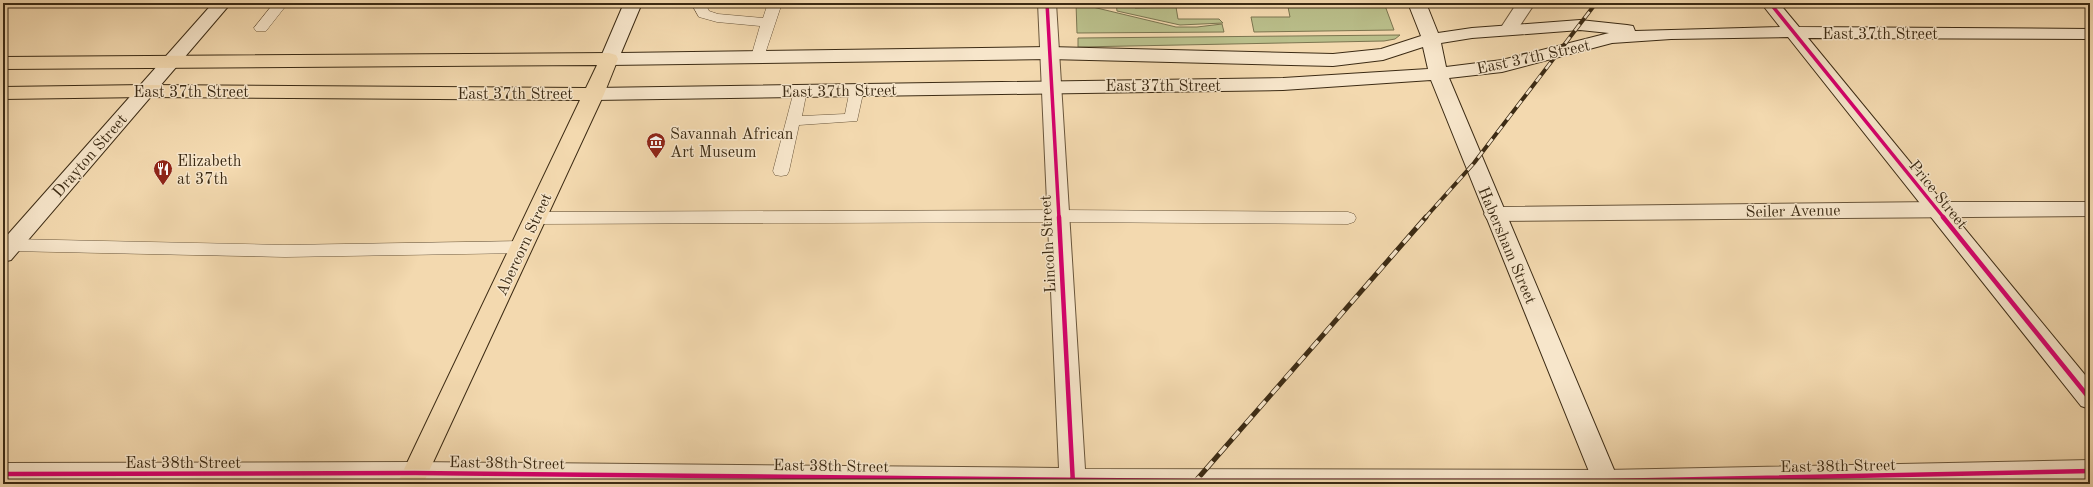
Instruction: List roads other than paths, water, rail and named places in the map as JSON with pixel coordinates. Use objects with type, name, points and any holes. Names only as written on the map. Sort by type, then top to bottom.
[{"type":"main road","name":"Drayton Street","points":[[7,250],[222,3]]},
{"type":"main road","name":"Abercorn Street","points":[[412,478],[594,94],[633,3]]},
{"type":"main road","name":"Lincoln Street","points":[[1047,3],[1073,482]]},
{"type":"main road","name":"Habersham Street","points":[[1416,3],[1431,39],[1438,74],[1607,483]]},
{"type":"main road","points":[[1509,30],[1526,3]]},
{"type":"main road","name":"Price Street","points":[[1770,3],[2090,399]]},
{"type":"main road","name":"East 37th Street","points":[[3,63],[609,59],[1049,53],[1333,60],[1383,54],[1431,39],[1509,30],[1580,25],[1671,34]]},
{"type":"main road","name":"East 37th Street","points":[[3,93],[145,91],[594,94],[1051,86],[1283,84],[1438,74],[1502,66],[1612,38],[1671,34],[1794,32],[2090,34]]},
{"type":"main road","name":"Seiler Avenue","points":[[1495,214],[1935,208],[2090,209]]},
{"type":"main road","name":"East 38th Street","points":[[3,474],[308,478],[1607,483],[1697,482],[2090,471]]},
{"type":"lane","points":[[261,28],[281,3]]},
{"type":"lane","points":[[698,3],[704,14],[717,18],[768,22]]},
{"type":"lane","points":[[758,57],[775,3]]},
{"type":"lane","points":[[792,121],[852,118],[857,89]]},
{"type":"lane","points":[[781,171],[800,90]]},
{"type":"lane","points":[[535,218],[1058,216],[1348,218]]},
{"type":"lane","points":[[7,250],[285,251],[522,247]]},
{"type":"railway","points":[[1425,218],[1474,163],[1596,3]]},
{"type":"railway","points":[[1193,484],[1426,217]]},
{"type":"place","name":"Savannah African Art Museum","points":[[656,159]]},
{"type":"place","name":"Elizabeth at 37th","points":[[163,186]]}]
